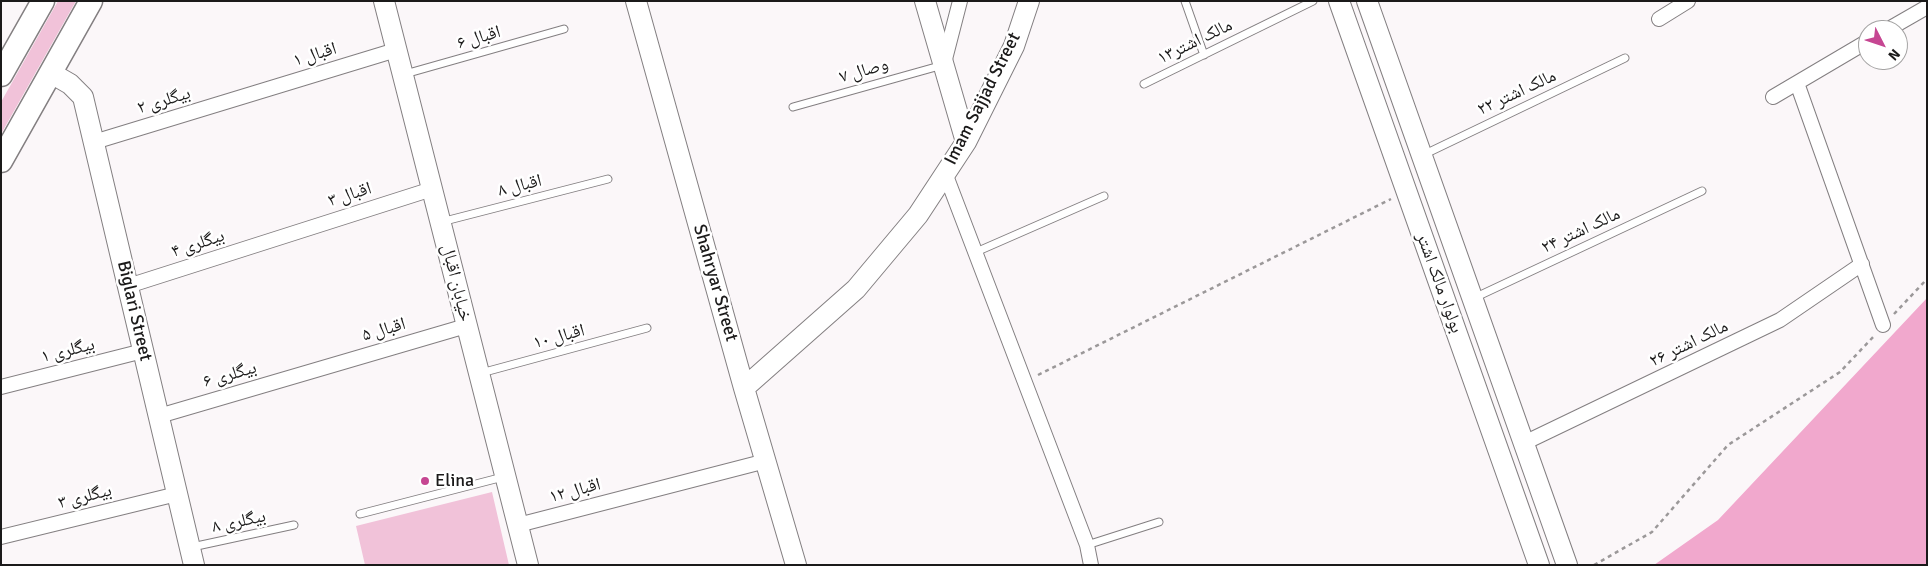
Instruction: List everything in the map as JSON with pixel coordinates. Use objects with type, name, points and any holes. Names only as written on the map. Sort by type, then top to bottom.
[{"type":"main road","points":[[1,75],[43,1]]},
{"type":"main road","points":[[1,161],[91,1]]},
{"type":"street","name":"خیابان اقبال","points":[[384,1],[528,565]]},
{"type":"street","name":"Shahryar Street","points":[[636,1],[744,388],[796,565]]},
{"type":"street","points":[[925,1],[966,142]]},
{"type":"street","points":[[943,65],[960,1]]},
{"type":"street","name":"Imam Sajjad Street","points":[[744,388],[856,289],[918,215],[966,142],[1014,46],[1029,1]]},
{"type":"street","name":"بولوار مالک اشتر","points":[[1339,1],[1539,565]]},
{"type":"street","points":[[1659,19],[1688,1]]},
{"type":"street","name":"بولوار مالک اشتر","points":[[1372,3],[1395,80],[1567,565]]},
{"type":"street","points":[[1904,20],[1927,7]]},
{"type":"street","points":[[1773,97],[1858,47]]},
{"type":"street","name":"اقبال ۱","points":[[245,96],[396,50]]},
{"type":"street","name":"Biglari Street","points":[[50,73],[70,84],[83,97],[192,556]]},
{"type":"street","points":[[1370,90],[1395,80]]},
{"type":"street","points":[[1797,83],[1884,325]]},
{"type":"street","name":"بیگلری ۲","points":[[94,142],[245,96]]},
{"type":"street","points":[[946,173],[1087,545],[1091,565]]},
{"type":"street","name":"اقبال ۳","points":[[280,237],[432,189]]},
{"type":"street","name":"بیگلری ۴","points":[[128,286],[280,237]]},
{"type":"street","name":"مالک اشتر ۲۶","points":[[1524,444],[1780,320],[1862,264]]},
{"type":"street","name":"اقبال ۵","points":[[312,371],[466,326]]},
{"type":"street","name":"بیگلری ۱","points":[[1,386],[143,351]]},
{"type":"street","name":"بیگلری ۶","points":[[159,416],[312,371]]},
{"type":"street","name":"اقبال ۱۲","points":[[518,526],[766,461]]},
{"type":"street","name":"بیگلری ۳","points":[[1,537],[177,494]]},
{"type":"lane","points":[[1186,1],[1204,55]]},
{"type":"lane","name":"مالک اشتر۱۳","points":[[1144,84],[1313,1]]},
{"type":"lane","name":"اقبال ۶","points":[[403,75],[564,29]]},
{"type":"lane","name":"مالک اشتر ۲۲","points":[[1422,155],[1625,58]]},
{"type":"lane","name":"وصال ۷","points":[[793,107],[943,65]]},
{"type":"lane","name":"اقبال ۸","points":[[440,222],[608,179]]},
{"type":"lane","name":"مالک اشتر ۲۴","points":[[1473,298],[1702,191]]},
{"type":"lane","points":[[976,252],[1104,196]]},
{"type":"lane","name":"اقبال ۱۰","points":[[479,374],[647,328]]},
{"type":"lane","points":[[360,514],[506,477]]},
{"type":"lane","points":[[1087,545],[1159,522]]},
{"type":"lane","name":"بیگلری ۸","points":[[192,556],[294,525]]},
{"type":"path","points":[[1025,381],[1406,192]]},
{"type":"path","points":[[1594,565],[1652,532],[1728,445],[1840,372],[1927,279]]},
{"type":"shaded area","points":[[58,1],[76,1],[1,134],[1,102]]},
{"type":"shaded area","points":[[1927,298],[1927,565],[1654,565],[1718,520]]},
{"type":"shaded area","points":[[492,492],[509,565],[365,565],[356,526]]},
{"type":"place","name":"Elina","points":[[425,481]]}]
